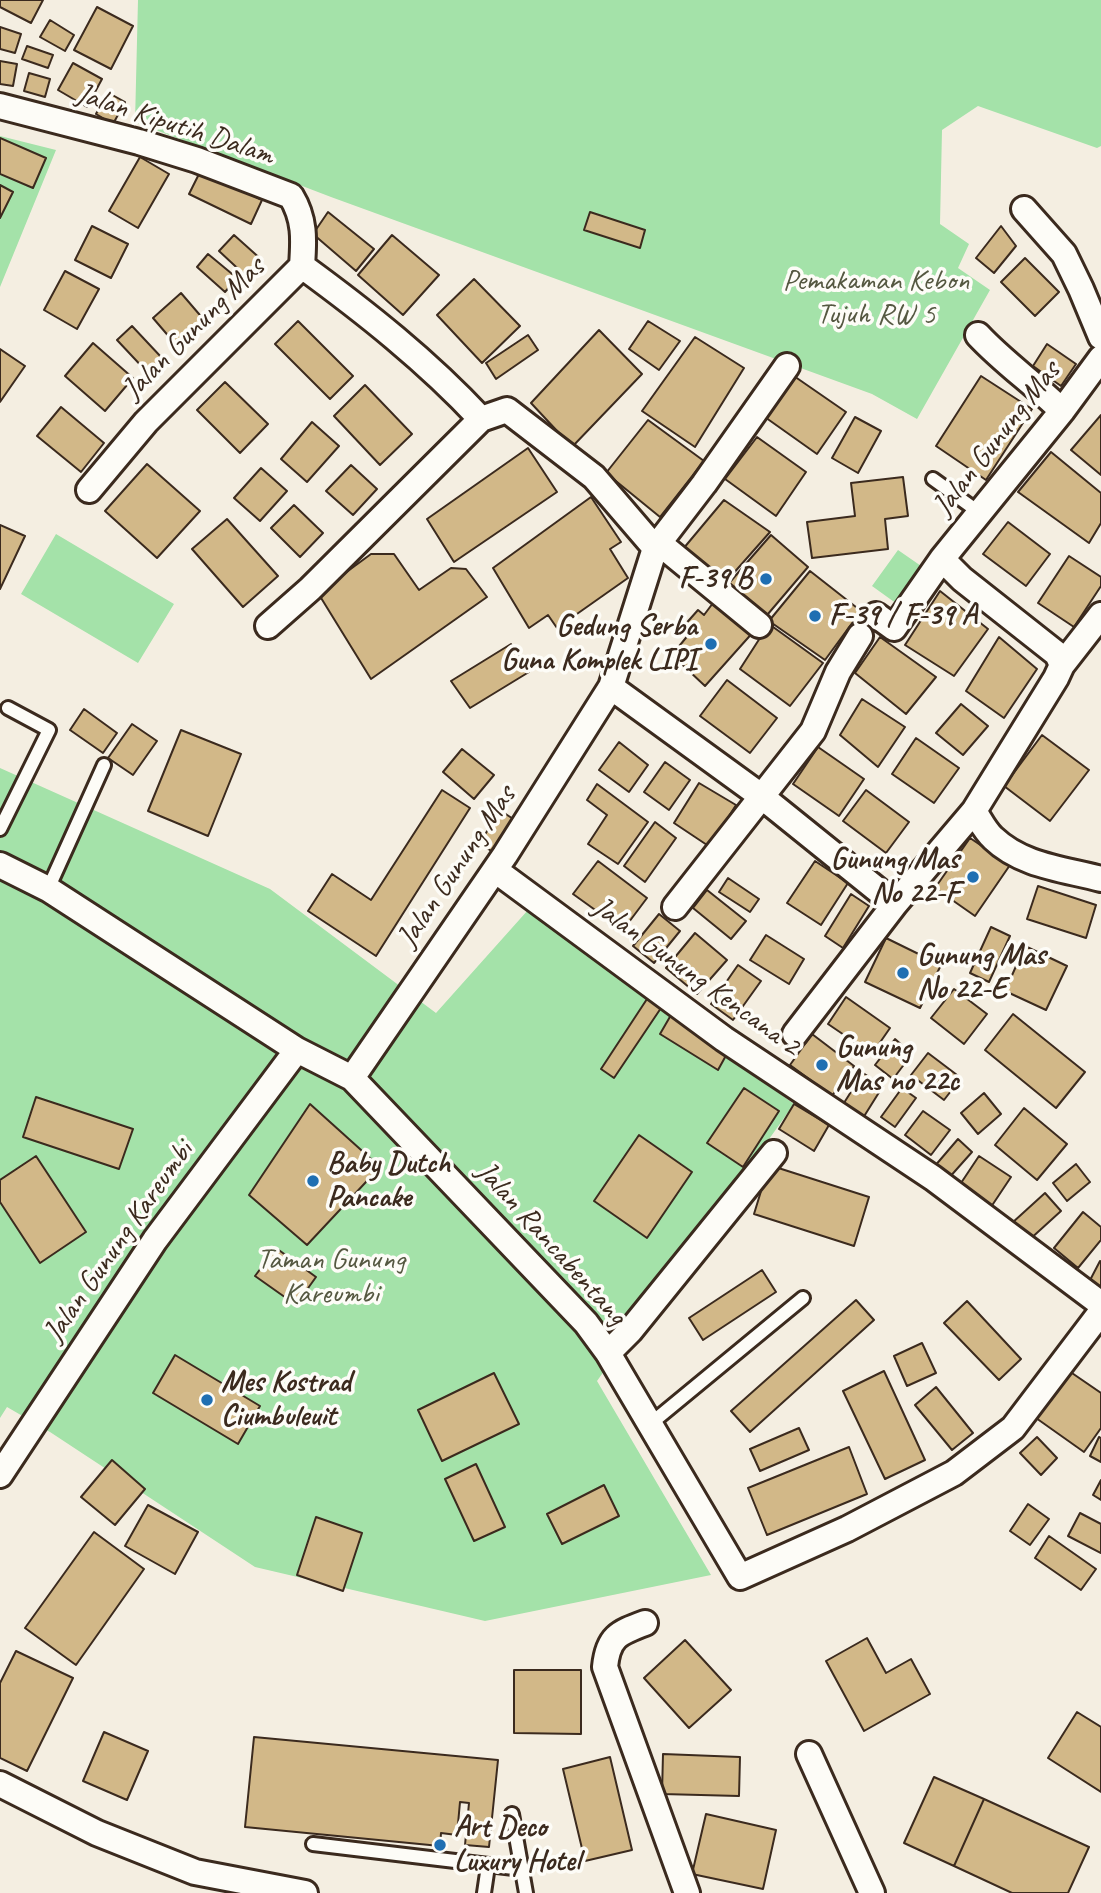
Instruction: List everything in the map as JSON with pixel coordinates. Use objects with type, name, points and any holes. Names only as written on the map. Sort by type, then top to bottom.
[{"type":"street","name":"Jalan Kiputih Dalam","points":[[0,106],[174,153],[291,196],[299,208],[304,233],[302,266]]},
{"type":"street","points":[[1024,209],[1063,254],[1101,337]]},
{"type":"street","name":"Jalan Gunung Mas","points":[[89,490],[146,422],[302,266],[359,308],[417,357],[481,419]]},
{"type":"street","points":[[978,335],[998,356],[1032,382],[1062,411]]},
{"type":"street","name":"Jalan Gunung Mas","points":[[876,615],[894,628],[942,559],[1062,411],[1101,358]]},
{"type":"street","name":"Jalan Gunung Mas","points":[[352,1078],[495,870],[611,687],[657,546],[787,366]]},
{"type":"street","points":[[268,626],[310,589],[481,419],[507,410],[594,477],[657,546],[759,625]]},
{"type":"street","name":"Jalan Gunung Mas","points":[[942,559],[962,579],[1057,654],[1062,664]]},
{"type":"street","points":[[795,1034],[895,905],[974,811],[1062,664],[1101,615]]},
{"type":"street","points":[[675,907],[813,731],[838,672],[860,636]]},
{"type":"street","points":[[611,687],[761,796],[895,905]]},
{"type":"street","points":[[974,811],[991,837],[1012,853],[1045,866],[1101,879]]},
{"type":"street","name":"Jalan Rancabentang","points":[[0,865],[48,889],[297,1050],[352,1078],[586,1323],[608,1353],[740,1577],[847,1529],[954,1473],[1013,1429],[1101,1312]]},
{"type":"street","name":"Jalan Gunung Kencana 2","points":[[495,870],[724,1039],[933,1178],[1101,1304]]},
{"type":"street","name":"Jalan Gunung Kareumbi","points":[[0,1475],[155,1240],[297,1050]]},
{"type":"street","points":[[608,1353],[630,1332],[774,1153]]},
{"type":"street","points":[[645,1623],[622,1632],[607,1650],[605,1667],[687,1893]]},
{"type":"street","points":[[809,1754],[872,1893]]},
{"type":"street","points":[[0,1784],[97,1833],[195,1872],[305,1893]]},
{"type":"lane","points":[[933,480],[980,513]]},
{"type":"lane","points":[[0,829],[49,730],[8,708]]},
{"type":"lane","points":[[48,889],[104,765]]},
{"type":"lane","points":[[649,1425],[803,1298]]},
{"type":"lane","points":[[512,1814],[526,1893]]},
{"type":"lane","points":[[313,1844],[522,1869]]},
{"type":"lane","points":[[484,1893],[488,1866]]},
{"type":"green space","name":"Pemakaman Kebon Tujuh RW 5","points":[[138,0],[1101,0],[1101,146],[1097,148],[978,106],[942,130],[940,224],[969,244],[958,268],[990,290],[917,419],[872,394],[331,197],[135,122]]},
{"type":"green space","points":[[0,136],[56,150],[0,287]]},
{"type":"green space","points":[[56,534],[174,604],[138,663],[21,594]]},
{"type":"green space","points":[[898,550],[924,568],[897,604],[872,586]]},
{"type":"green space","name":"Taman Gunung Kareumbi","points":[[0,768],[270,889],[436,1013],[528,910],[794,1104],[597,1381],[711,1575],[485,1621],[255,1567],[50,1432],[7,1407],[0,1418]]},
{"type":"building","points":[[0,0],[43,0],[31,23],[0,7]]},
{"type":"building","points":[[97,7],[133,26],[111,69],[74,50]]},
{"type":"building","points":[[50,20],[74,35],[65,51],[40,37]]},
{"type":"building","points":[[0,27],[21,34],[15,53],[0,49]]},
{"type":"building","points":[[27,46],[53,55],[48,68],[22,59]]},
{"type":"building","points":[[0,61],[17,64],[13,86],[0,84]]},
{"type":"building","points":[[73,63],[102,79],[87,107],[58,90]]},
{"type":"building","points":[[29,73],[50,79],[45,97],[24,91]]},
{"type":"building","points":[[107,92],[125,102],[113,124],[96,114]]},
{"type":"building","points":[[0,138],[46,158],[33,188],[0,174]]},
{"type":"building","points":[[140,157],[169,174],[138,228],[109,211]]},
{"type":"building","points":[[201,170],[262,200],[251,224],[189,194]]},
{"type":"building","points":[[0,185],[13,192],[0,218]]},
{"type":"building","points":[[328,212],[374,249],[356,271],[313,234]]},
{"type":"building","points":[[590,212],[645,230],[640,248],[584,230]]},
{"type":"building","points":[[92,226],[128,244],[111,278],[75,260]]},
{"type":"building","points":[[1001,226],[1016,246],[994,273],[976,258]]},
{"type":"building","points":[[234,235],[263,261],[248,278],[219,251]]},
{"type":"building","points":[[392,235],[439,275],[403,315],[358,275]]},
{"type":"building","points":[[208,254],[237,278],[225,292],[197,267]]},
{"type":"building","points":[[1025,258],[1059,292],[1035,316],[1001,282]]},
{"type":"building","points":[[65,271],[99,289],[77,329],[44,310]]},
{"type":"building","points":[[474,279],[520,326],[482,363],[437,315]]},
{"type":"building","points":[[181,293],[205,321],[177,346],[153,318]]},
{"type":"building","points":[[298,321],[353,376],[330,399],[275,344]]},
{"type":"building","points":[[648,321],[680,341],[659,370],[629,349]]},
{"type":"building","points":[[132,326],[162,358],[147,372],[117,340]]},
{"type":"building","points":[[599,330],[642,374],[572,447],[531,403]]},
{"type":"building","points":[[528,335],[538,350],[496,379],[486,363]]},
{"type":"building","points":[[695,337],[744,368],[695,447],[642,411]]},
{"type":"building","points":[[93,343],[133,378],[105,411],[65,376]]},
{"type":"building","points":[[1047,344],[1076,364],[1061,386],[1033,366]]},
{"type":"building","points":[[0,349],[25,366],[0,402]]},
{"type":"building","points":[[791,374],[846,412],[817,454],[762,415]]},
{"type":"building","points":[[981,376],[1032,409],[986,480],[936,446]]},
{"type":"building","points":[[225,382],[268,424],[240,453],[197,410]]},
{"type":"building","points":[[365,385],[412,434],[380,465],[334,416]]},
{"type":"building","points":[[61,407],[104,443],[81,472],[37,436]]},
{"type":"building","points":[[1101,415],[1101,475],[1071,450]]},
{"type":"building","points":[[855,417],[881,431],[858,473],[832,458]]},
{"type":"building","points":[[648,420],[704,461],[660,517],[606,473]]},
{"type":"building","points":[[312,422],[339,446],[307,482],[281,459]]},
{"type":"building","points":[[757,437],[806,472],[776,516],[725,479]]},
{"type":"building","points":[[528,448],[557,492],[454,562],[427,519]]},
{"type":"building","points":[[1051,452],[1101,493],[1101,523],[1089,543],[1018,492]]},
{"type":"building","points":[[147,464],[200,511],[157,558],[105,511]]},
{"type":"building","points":[[351,465],[377,489],[353,515],[326,491]]},
{"type":"building","points":[[261,468],[287,491],[260,521],[234,498]]},
{"type":"building","points":[[903,477],[908,516],[885,519],[888,549],[812,558],[807,522],[855,516],[851,483]]},
{"type":"building","points":[[591,497],[621,542],[610,549],[628,578],[557,628],[548,615],[529,628],[493,568]]},
{"type":"building","points":[[724,500],[770,532],[724,584],[683,549]]},
{"type":"building","points":[[294,505],[323,533],[300,557],[271,528]]},
{"type":"building","points":[[227,519],[278,576],[243,607],[192,549]]},
{"type":"building","points":[[1008,522],[1050,554],[1026,586],[983,554]]},
{"type":"building","points":[[0,525],[25,536],[0,589]]},
{"type":"building","name":"F-39 B","points":[[771,535],[808,567],[762,621],[723,590]]},
{"type":"building","points":[[371,554],[394,554],[419,590],[451,568],[466,569],[487,597],[371,679],[318,593]]},
{"type":"building","points":[[1069,556],[1101,577],[1101,586],[1074,627],[1038,603]]},
{"type":"building","name":"F-39 / F-39 A","points":[[810,571],[861,611],[825,660],[769,621]]},
{"type":"building","points":[[940,591],[988,629],[954,676],[905,645]]},
{"type":"building","name":"Gedung Serba Guna Komplek LIPI","points":[[716,599],[755,630],[705,686],[672,655],[689,634],[682,628],[698,610],[704,615]]},
{"type":"building","points":[[769,624],[823,663],[790,706],[740,669]]},
{"type":"building","points":[[880,637],[936,677],[906,714],[855,673]]},
{"type":"building","points":[[999,637],[1037,669],[1004,718],[966,691]]},
{"type":"building","points":[[511,644],[529,672],[470,708],[451,681]]},
{"type":"building","points":[[727,680],[777,718],[750,753],[700,716]]},
{"type":"building","points":[[862,699],[905,727],[878,767],[840,735]]},
{"type":"building","points":[[961,704],[988,726],[963,755],[936,733]]},
{"type":"building","points":[[84,709],[117,733],[103,753],[70,730]]},
{"type":"building","points":[[132,724],[157,741],[133,775],[108,758]]},
{"type":"building","points":[[181,730],[241,754],[208,836],[148,811]]},
{"type":"building","points":[[1042,735],[1089,770],[1050,821],[1004,786]]},
{"type":"building","points":[[916,738],[959,768],[934,803],[892,774]]},
{"type":"building","points":[[619,742],[648,765],[629,792],[599,770]]},
{"type":"building","points":[[818,747],[864,779],[839,816],[793,784]]},
{"type":"building","points":[[462,749],[494,775],[474,799],[443,772]]},
{"type":"building","points":[[665,762],[690,780],[669,810],[644,792]]},
{"type":"building","points":[[699,783],[736,805],[710,847],[674,823]]},
{"type":"building","points":[[597,784],[648,822],[618,864],[588,844],[607,815],[587,800]]},
{"type":"building","points":[[442,790],[470,808],[376,956],[308,911],[332,874],[371,900]]},
{"type":"building","points":[[866,790],[909,822],[886,853],[843,821]]},
{"type":"building","points":[[501,811],[521,824],[499,856],[479,843]]},
{"type":"building","points":[[655,822],[676,838],[645,882],[624,866]]},
{"type":"building","name":"Gunung Mas No 22-F","points":[[970,838],[1010,865],[975,916],[935,888]]},
{"type":"building","points":[[598,861],[647,898],[623,930],[573,894]]},
{"type":"building","points":[[815,861],[848,883],[821,925],[787,903]]},
{"type":"building","points":[[728,878],[759,899],[750,912],[719,892]]},
{"type":"building","points":[[1038,886],[1096,905],[1086,938],[1027,919]]},
{"type":"building","points":[[707,890],[746,921],[731,939],[693,908]]},
{"type":"building","points":[[851,894],[869,906],[843,948],[825,936]]},
{"type":"building","points":[[659,914],[680,931],[654,963],[633,946]]},
{"type":"building","points":[[991,927],[1010,936],[989,982],[970,973]]},
{"type":"building","points":[[695,933],[727,960],[697,994],[666,968]]},
{"type":"building","points":[[766,935],[804,959],[789,984],[750,960]]},
{"type":"building","name":"Gunung Mas No 22-E","points":[[886,938],[941,965],[920,1008],[865,982]]},
{"type":"building","points":[[1025,946],[1067,966],[1046,1010],[1005,991]]},
{"type":"building","points":[[738,965],[761,981],[733,1020],[711,1004]]},
{"type":"building","points":[[954,989],[987,1014],[964,1044],[931,1018]]},
{"type":"building","points":[[846,997],[890,1028],[872,1054],[828,1024]]},
{"type":"building","points":[[647,999],[661,1008],[614,1078],[601,1069]]},
{"type":"building","points":[[1013,1014],[1085,1072],[1056,1108],[985,1050]]},
{"type":"building","points":[[671,1015],[729,1050],[718,1070],[660,1034]]},
{"type":"building","name":"Gunung Mas no 22c","points":[[812,1034],[854,1066],[832,1096],[790,1065]]},
{"type":"building","points":[[895,1039],[912,1054],[893,1079],[875,1065]]},
{"type":"building","points":[[928,1053],[961,1078],[944,1100],[911,1075]]},
{"type":"building","points":[[863,1073],[883,1086],[863,1118],[842,1106]]},
{"type":"building","points":[[744,1088],[779,1111],[743,1167],[707,1143]]},
{"type":"building","points":[[902,1088],[916,1098],[895,1127],[881,1117]]},
{"type":"building","points":[[984,1093],[1001,1114],[978,1134],[961,1113]]},
{"type":"building","points":[[36,1097],[133,1129],[119,1169],[23,1137]]},
{"type":"building","name":"Baby Dutch Pancake","points":[[310,1104],[380,1167],[307,1245],[249,1195]]},
{"type":"building","points":[[794,1104],[829,1125],[814,1151],[779,1129]]},
{"type":"building","points":[[1024,1108],[1067,1144],[1037,1180],[995,1145]]},
{"type":"building","points":[[923,1111],[950,1130],[931,1155],[905,1135]]},
{"type":"building","points":[[639,1135],[692,1172],[647,1238],[594,1201]]},
{"type":"building","points":[[958,1139],[972,1152],[948,1179],[934,1167]]},
{"type":"building","points":[[36,1156],[86,1232],[40,1263],[0,1202],[0,1180]]},
{"type":"building","points":[[979,1156],[1011,1177],[989,1210],[957,1189]]},
{"type":"building","points":[[1076,1164],[1090,1182],[1067,1201],[1053,1183]]},
{"type":"building","points":[[769,1165],[869,1197],[854,1246],[754,1214]]},
{"type":"building","points":[[1045,1193],[1061,1211],[1028,1241],[1012,1223]]},
{"type":"building","points":[[1083,1212],[1101,1227],[1101,1240],[1078,1268],[1054,1248]]},
{"type":"building","points":[[276,1248],[316,1277],[296,1305],[255,1276]]},
{"type":"building","points":[[1101,1262],[1101,1291],[1088,1284]]},
{"type":"building","points":[[762,1270],[776,1292],[703,1340],[689,1318]]},
{"type":"building","points":[[856,1300],[874,1320],[750,1432],[731,1411]]},
{"type":"building","points":[[967,1301],[1021,1359],[999,1380],[944,1323]]},
{"type":"building","points":[[922,1343],[936,1373],[907,1386],[894,1356]]},
{"type":"building","name":"Mes Kostrad Ciumbuleuit","points":[[175,1355],[260,1406],[238,1444],[153,1393]]},
{"type":"building","points":[[884,1371],[925,1460],[885,1479],[843,1391]]},
{"type":"building","points":[[1069,1371],[1101,1393],[1101,1428],[1084,1452],[1036,1418]]},
{"type":"building","points":[[494,1373],[519,1424],[442,1461],[418,1410]]},
{"type":"building","points":[[936,1387],[973,1433],[952,1450],[915,1405]]},
{"type":"building","points":[[799,1428],[809,1450],[760,1471],[750,1449]]},
{"type":"building","points":[[1037,1437],[1057,1458],[1041,1475],[1020,1453]]},
{"type":"building","points":[[1099,1437],[1101,1438],[1101,1462],[1090,1456]]},
{"type":"building","points":[[849,1447],[867,1494],[767,1535],[748,1488]]},
{"type":"building","points":[[112,1460],[145,1489],[115,1525],[81,1497]]},
{"type":"building","points":[[476,1464],[505,1527],[474,1541],[445,1479]]},
{"type":"building","points":[[1101,1480],[1101,1500],[1093,1495]]},
{"type":"building","points":[[604,1485],[619,1516],[562,1544],[547,1514]]},
{"type":"building","points":[[1028,1504],[1049,1519],[1030,1545],[1010,1531]]},
{"type":"building","points":[[148,1505],[198,1532],[175,1574],[125,1546]]},
{"type":"building","points":[[1080,1513],[1101,1524],[1101,1553],[1068,1536]]},
{"type":"building","points":[[316,1517],[362,1533],[343,1591],[297,1575]]},
{"type":"building","points":[[94,1532],[144,1569],[76,1665],[25,1628]]},
{"type":"building","points":[[1049,1536],[1096,1569],[1081,1590],[1035,1558]]},
{"type":"building","points":[[867,1638],[886,1673],[911,1659],[930,1694],[864,1731],[826,1661]]},
{"type":"building","points":[[685,1640],[731,1690],[689,1728],[644,1678]]},
{"type":"building","points":[[16,1651],[73,1678],[27,1771],[0,1758],[0,1683]]},
{"type":"building","points":[[514,1670],[581,1670],[581,1734],[514,1733]]},
{"type":"building","points":[[1077,1712],[1101,1727],[1101,1792],[1048,1758]]},
{"type":"building","points":[[104,1732],[148,1751],[127,1800],[83,1781]]},
{"type":"building","points":[[254,1737],[498,1760],[489,1847],[465,1845],[469,1803],[460,1802],[457,1835],[441,1833],[440,1846],[245,1827]]},
{"type":"building","points":[[663,1754],[740,1757],[739,1796],[662,1794]]},
{"type":"building","points":[[610,1757],[632,1850],[585,1861],[563,1769]]},
{"type":"building","points":[[934,1777],[984,1799],[954,1866],[904,1843]]},
{"type":"building","points":[[984,1799],[1089,1847],[1068,1893],[1012,1893],[954,1866]]},
{"type":"building","points":[[706,1814],[776,1830],[763,1889],[692,1874]]},
{"type":"place","name":"F-39 B","points":[[766,579]]},
{"type":"place","name":"F-39 / F-39 A","points":[[815,616]]},
{"type":"place","name":"Gedung Serba Guna Komplek LIPI","points":[[711,644]]},
{"type":"place","name":"Gunung Mas No 22-F","points":[[973,877]]},
{"type":"place","name":"Gunung Mas No 22-E","points":[[903,973]]},
{"type":"place","name":"Gunung Mas no 22c","points":[[822,1065]]},
{"type":"place","name":"Baby Dutch Pancake","points":[[313,1181]]},
{"type":"place","name":"Mes Kostrad Ciumbuleuit","points":[[207,1400]]},
{"type":"place","name":"Art Deco Luxury Hotel","points":[[440,1845]]}]
